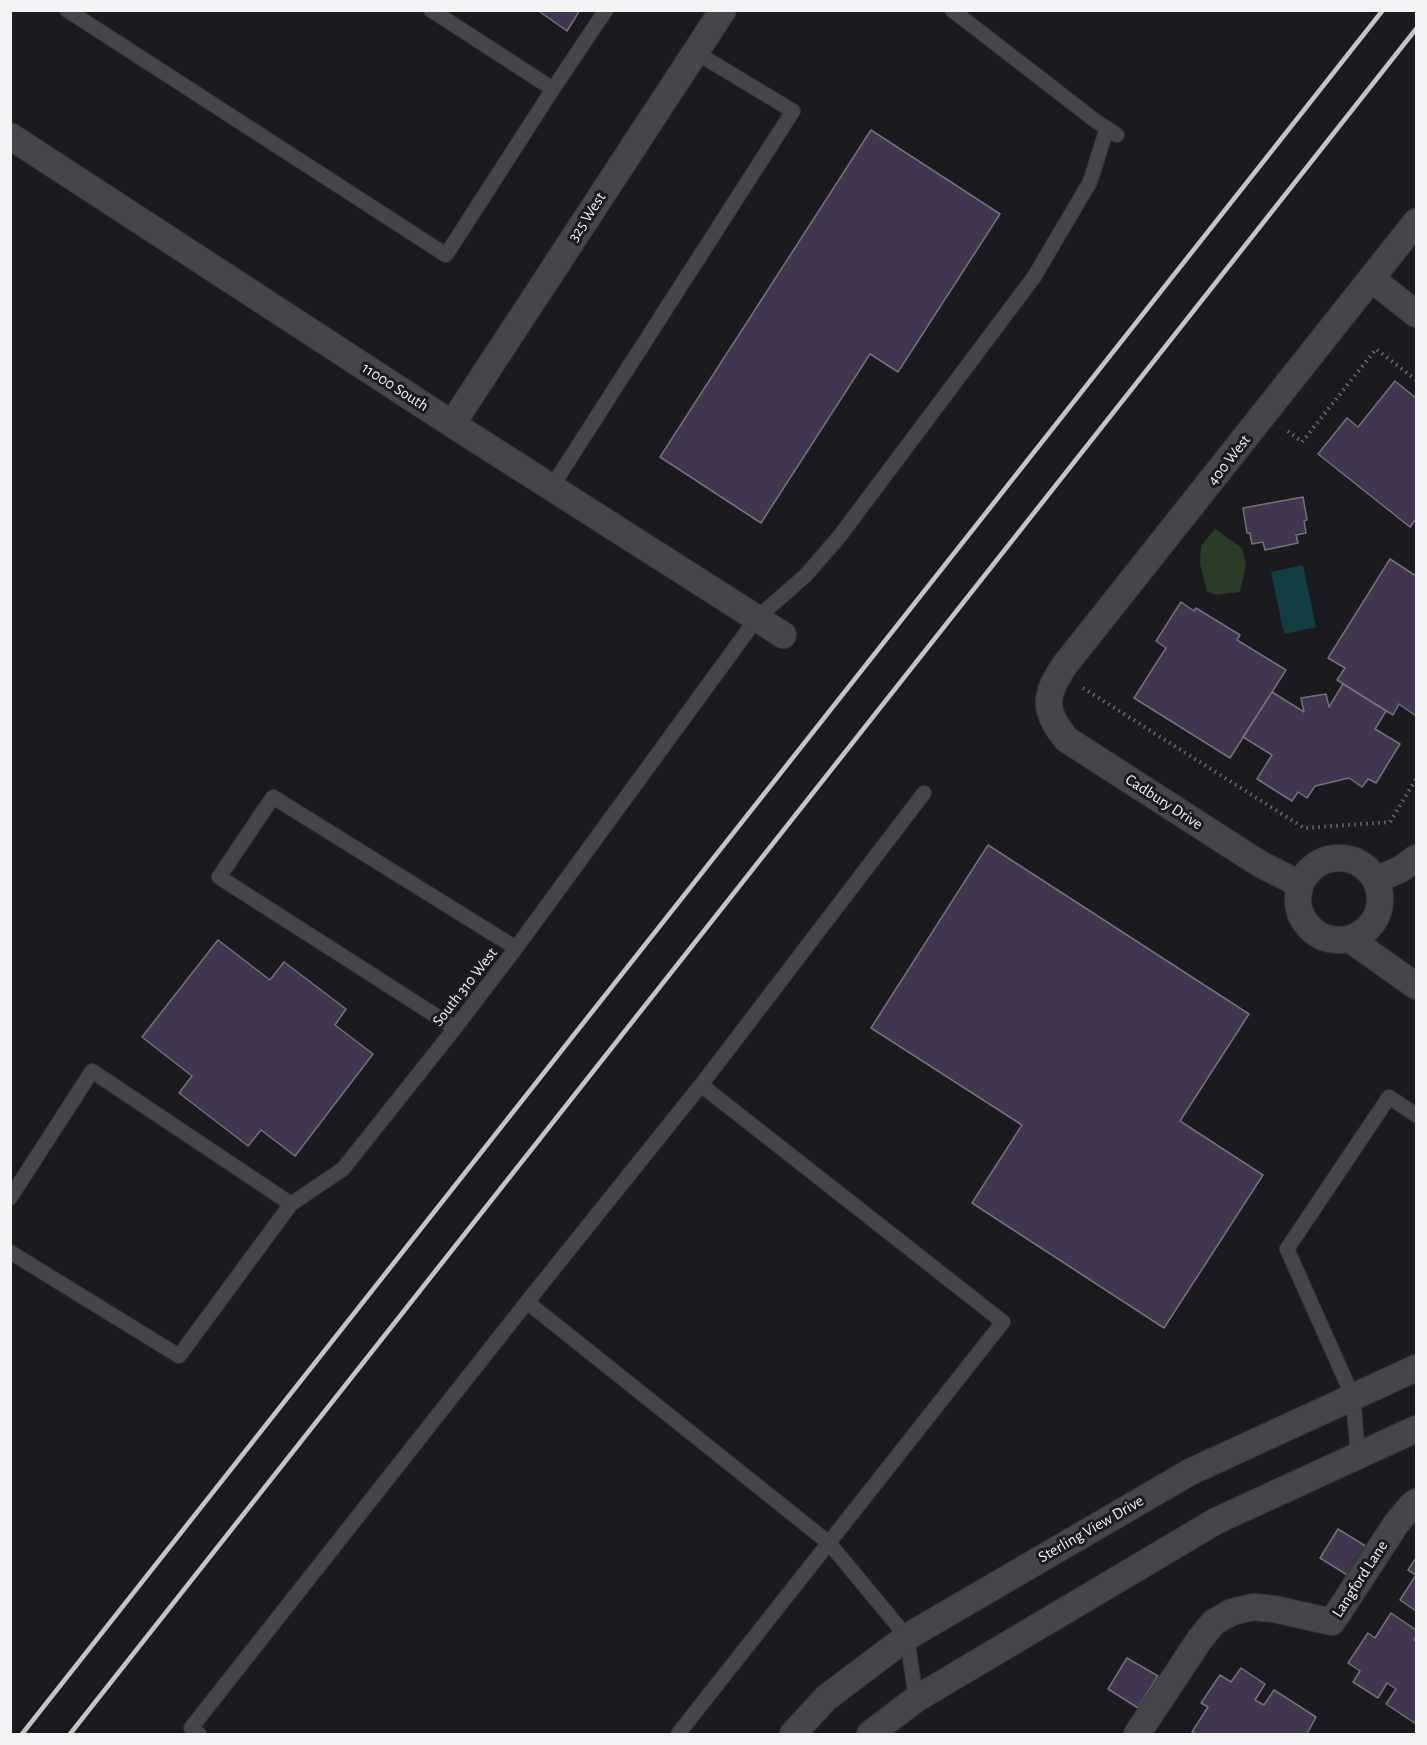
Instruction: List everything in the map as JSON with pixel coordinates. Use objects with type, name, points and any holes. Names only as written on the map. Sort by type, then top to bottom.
[{"type":"street","name":"325 West","points":[[452,424],[723,10]]},
{"type":"street","name":"11000 South","points":[[10,136],[551,488],[783,635]]},
{"type":"street","name":"400 West","points":[[1048,701],[1053,683],[1064,666],[1416,222]]},
{"type":"street","points":[[1372,279],[1416,314]]},
{"type":"street","name":"Cadbury Drive","points":[[1048,701],[1053,722],[1066,739],[1260,864],[1300,884]]},
{"type":"street","points":[[1336,857],[1352,859],[1366,867],[1376,880],[1381,893],[1380,909],[1375,922],[1365,933],[1351,940],[1333,941],[1316,933],[1303,920],[1298,903],[1300,884],[1308,871],[1321,862],[1336,857]]},
{"type":"street","points":[[1376,880],[1416,858]]},
{"type":"street","points":[[1351,940],[1416,986]]},
{"type":"street","name":"Sterling View Drive","points":[[793,1734],[826,1698],[906,1637],[1190,1472],[1416,1368]]},
{"type":"street","points":[[870,1734],[916,1699],[1216,1521],[1416,1429]]},
{"type":"street","name":"Langford Lane","points":[[1137,1734],[1200,1639],[1214,1622],[1232,1612],[1253,1607],[1274,1609],[1332,1622],[1396,1524],[1416,1502]]},
{"type":"lane","points":[[67,10],[446,255],[606,10]]},
{"type":"lane","points":[[431,10],[553,89]]},
{"type":"lane","name":"South 310 West","points":[[10,1252],[179,1356],[291,1204],[343,1169],[455,1028],[757,618],[807,575],[839,537],[1034,278],[1089,182],[1112,132],[952,10]]},
{"type":"lane","points":[[551,488],[793,111],[695,52]]},
{"type":"lane","points":[[199,1734],[191,1728],[701,1085],[924,793]]},
{"type":"lane","points":[[455,1028],[219,877],[273,797],[516,948]]},
{"type":"lane","points":[[10,1198],[92,1071],[291,1204]]},
{"type":"lane","points":[[678,1734],[1003,1322],[701,1085]]},
{"type":"lane","points":[[1358,1456],[1353,1397],[1287,1249],[1389,1098],[1416,1115]]},
{"type":"lane","points":[[527,1302],[829,1543],[906,1637],[916,1699]]},
{"type":"path","points":[[1283,427],[1302,442],[1376,349],[1416,380]]},
{"type":"path","points":[[1081,686],[1304,828],[1390,822],[1416,779]]},
{"type":"green space","points":[[1215,529],[1242,548],[1246,565],[1240,592],[1215,595],[1207,591],[1200,564],[1201,546]]},
{"type":"water","points":[[1303,565],[1316,627],[1284,634],[1271,572]]},
{"type":"building","points":[[537,10],[580,10],[567,31]]},
{"type":"building","points":[[871,130],[1000,214],[898,372],[870,354],[761,523],[660,457]]},
{"type":"building","points":[[1395,381],[1416,398],[1416,519],[1410,527],[1318,454],[1347,418],[1358,427]]},
{"type":"building","points":[[1303,497],[1307,520],[1304,521],[1306,533],[1296,535],[1298,543],[1265,550],[1263,542],[1252,544],[1250,533],[1247,533],[1243,508]]},
{"type":"building","points":[[1390,559],[1416,576],[1416,716],[1399,704],[1393,715],[1337,680],[1345,668],[1328,658]]},
{"type":"building","points":[[1181,602],[1194,611],[1196,608],[1240,635],[1237,640],[1286,670],[1230,758],[1134,698],[1166,648],[1156,641]]},
{"type":"building","points":[[1343,684],[1386,711],[1375,729],[1400,744],[1376,783],[1368,779],[1362,787],[1349,778],[1315,786],[1307,798],[1298,792],[1292,801],[1257,779],[1272,755],[1243,737],[1272,692],[1304,712],[1301,698],[1326,694],[1329,707]]},
{"type":"building","points":[[988,845],[1249,1014],[1180,1121],[1263,1175],[1164,1328],[972,1203],[1022,1125],[871,1028]]},
{"type":"building","points":[[218,940],[270,980],[284,962],[346,1009],[335,1025],[373,1054],[295,1156],[261,1130],[248,1146],[179,1093],[192,1076],[142,1037]]},
{"type":"building","points":[[1338,1529],[1367,1547],[1349,1576],[1320,1558]]},
{"type":"building","points":[[1416,1558],[1416,1575],[1408,1570]]},
{"type":"building","points":[[1416,1575],[1416,1611],[1400,1600]]},
{"type":"building","points":[[1391,1613],[1416,1630],[1414,1640],[1416,1641],[1416,1724],[1386,1704],[1396,1689],[1387,1683],[1378,1698],[1353,1682],[1360,1671],[1348,1663],[1368,1633],[1375,1638]]},
{"type":"building","points":[[1127,1658],[1158,1676],[1138,1708],[1108,1689]]},
{"type":"building","points":[[1241,1668],[1265,1684],[1255,1700],[1264,1705],[1274,1690],[1316,1717],[1307,1734],[1196,1734],[1192,1732],[1208,1707],[1201,1703],[1220,1675],[1231,1682]]},
{"type":"railway","points":[[22,1734],[1383,10]]},
{"type":"railway","points":[[70,1734],[1416,29]]}]
